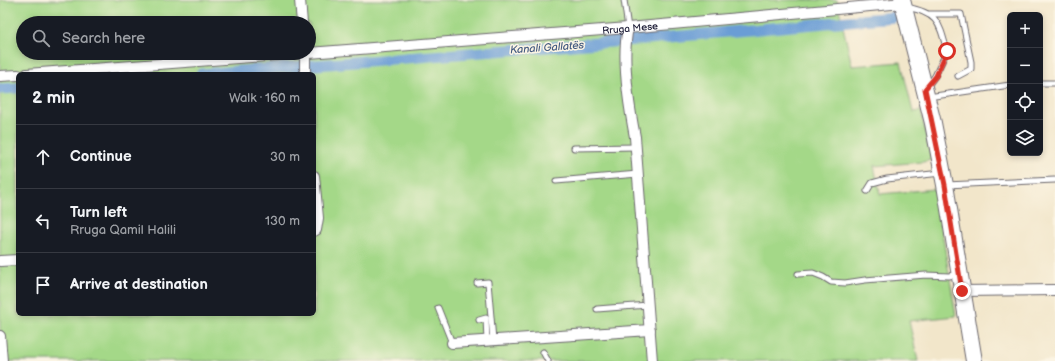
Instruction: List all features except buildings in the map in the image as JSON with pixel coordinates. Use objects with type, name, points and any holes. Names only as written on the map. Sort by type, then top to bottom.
[{"type":"main road","points":[[903,3],[926,93],[944,179],[974,361]]},
{"type":"street","points":[[300,0],[301,16]]},
{"type":"street","name":"Rruga Mese","points":[[316,53],[627,32],[903,3]]},
{"type":"street","points":[[627,32],[626,54],[629,108],[636,146],[652,361]]},
{"type":"street","name":"Rruga Mese","points":[[55,72],[222,60]]},
{"type":"street","points":[[305,72],[306,60]]},
{"type":"street","points":[[0,76],[16,75]]},
{"type":"street","points":[[316,197],[318,218],[316,230]]},
{"type":"street","points":[[0,261],[16,260]]},
{"type":"street","points":[[962,291],[1055,290]]},
{"type":"street","points":[[452,342],[650,330]]},
{"type":"street","points":[[0,336],[2,361]]},
{"type":"lane","points":[[624,0],[627,32]]},
{"type":"lane","points":[[903,3],[936,19],[940,25],[947,51],[936,76],[926,93]]},
{"type":"lane","points":[[928,14],[961,14],[971,62],[971,69],[958,76]]},
{"type":"lane","points":[[1043,83],[1055,83]]},
{"type":"lane","points":[[926,93],[958,92],[1007,85]]},
{"type":"lane","points":[[574,148],[636,146]]},
{"type":"lane","points":[[556,181],[638,174]]},
{"type":"lane","points":[[867,191],[872,183],[887,179],[1055,180]]},
{"type":"lane","points":[[798,274],[813,273],[831,282],[845,283],[926,275],[949,276],[959,274]]},
{"type":"lane","points":[[477,283],[488,282],[490,340]]},
{"type":"lane","points":[[597,309],[648,305]]},
{"type":"lane","points":[[438,308],[452,342]]},
{"type":"lane","points":[[478,320],[486,318],[490,340]]},
{"type":"lane","points":[[543,352],[548,361]]},
{"type":"green space","points":[[0,0],[837,0],[852,66],[901,62],[913,112],[921,111],[931,160],[874,166],[880,194],[935,189],[956,316],[909,321],[918,361],[0,361]]},
{"type":"waterway","name":"Kanali Gallatës","points":[[227,72],[637,40],[894,17]]},
{"type":"waterway","name":"Kanali Gallatës","points":[[0,89],[16,88]]},
{"type":"route","points":[[947,51],[936,76],[925,89],[945,185],[962,291]]}]
